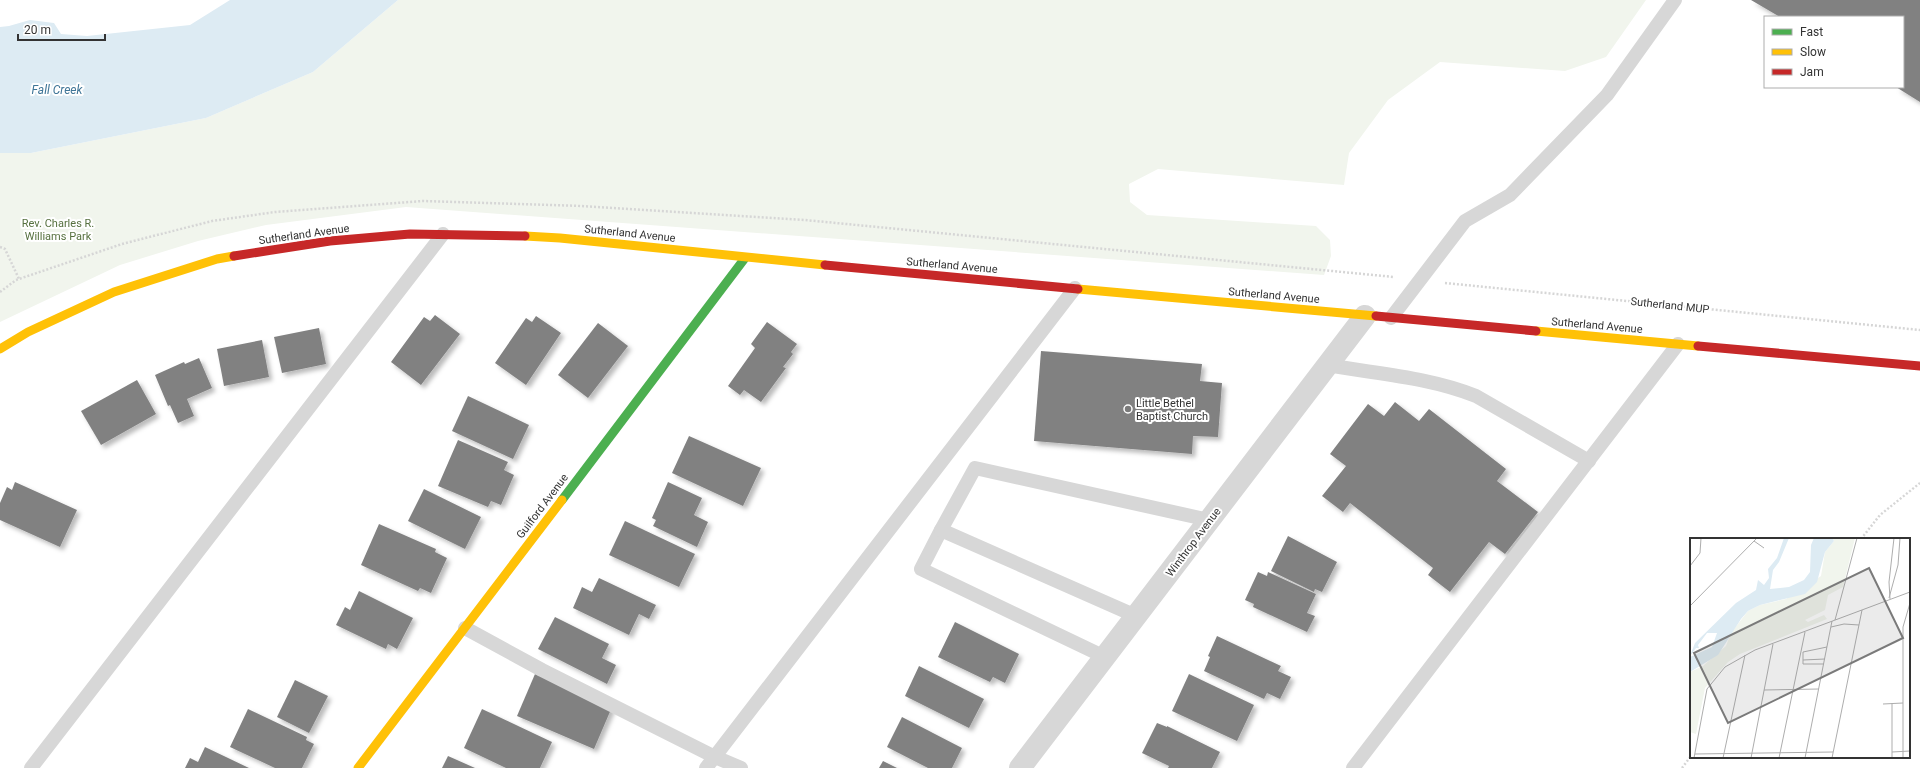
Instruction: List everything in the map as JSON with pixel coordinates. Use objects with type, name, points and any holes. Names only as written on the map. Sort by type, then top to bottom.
[{"type":"street","name":"Sutherland Avenue","points":[[0,349],[28,332],[114,292],[217,259],[330,241],[410,234],[443,234],[560,238],[745,258],[1920,366]]},
{"type":"street","name":"Guilford Avenue","points":[[358,768],[745,258]]},
{"type":"street","name":"Winthrop Avenue","points":[[1020,768],[1365,316]]},
{"type":"lane","points":[[1391,318],[1465,222],[1510,195],[1607,94],[1675,0]]},
{"type":"lane","points":[[31,768],[443,234]]},
{"type":"lane","points":[[710,762],[1075,288]]},
{"type":"lane","points":[[1353,768],[1678,344]]},
{"type":"lane","points":[[1327,365],[1434,382],[1458,389],[1476,396],[1589,460]]},
{"type":"lane","points":[[1105,657],[921,569],[975,468],[1209,520]]},
{"type":"lane","points":[[941,530],[1136,616]]},
{"type":"lane","points":[[465,628],[710,762],[741,768]]},
{"type":"path","points":[[0,247],[5,250],[19,279]]},
{"type":"path","name":"Sutherland MUP","points":[[1420,280],[1920,330]]},
{"type":"path","points":[[1862,538],[1880,515],[1920,483]]},
{"type":"path","points":[[1682,768],[1690,757]]},
{"type":"green space","name":"Rev. Charles R. Williams Park","points":[[398,0],[1646,0],[1606,57],[1565,71],[1440,62],[1388,100],[1349,153],[1344,185],[1158,169],[1129,184],[1130,202],[1147,215],[1316,226],[1330,240],[1331,256],[1324,275],[406,207],[266,225],[198,241],[120,265],[0,322],[0,153],[31,153],[206,118],[313,72]]},
{"type":"water","name":"Fall Creek","points":[[230,0],[398,0],[313,72],[206,118],[31,153],[0,153],[0,27],[30,20],[54,23],[61,34],[87,36],[190,25]]},
{"type":"building","points":[[1751,0],[1920,0],[1920,102],[1898,88],[1904,88],[1904,16],[1778,16]]},
{"type":"building","points":[[435,315],[460,334],[421,385],[391,362],[424,317],[430,321]]},
{"type":"building","points":[[536,316],[561,333],[526,385],[495,363],[526,318],[532,322]]},
{"type":"building","points":[[767,322],[797,344],[791,352],[793,354],[783,367],[786,368],[761,402],[744,390],[740,395],[728,386],[755,348],[751,344]]},
{"type":"building","points":[[598,323],[628,346],[588,398],[558,375]]},
{"type":"building","points":[[319,328],[326,364],[282,373],[274,337]]},
{"type":"building","points":[[262,340],[269,377],[224,386],[217,349]]},
{"type":"building","name":"Little Bethel Baptist Church","points":[[1041,351],[1202,364],[1200,381],[1222,383],[1218,437],[1193,436],[1192,454],[1034,441]]},
{"type":"building","points":[[199,358],[212,388],[187,399],[194,416],[178,423],[170,405],[168,406],[155,375],[184,362],[185,364]]},
{"type":"building","points":[[137,380],[156,414],[101,445],[81,411]]},
{"type":"building","points":[[468,396],[529,425],[513,459],[452,431]]},
{"type":"building","points":[[1395,402],[1419,421],[1429,409],[1506,469],[1497,481],[1538,512],[1505,554],[1489,542],[1450,592],[1428,575],[1433,568],[1350,503],[1343,512],[1322,496],[1346,466],[1330,454],[1368,404],[1384,416]]},
{"type":"building","points":[[689,436],[761,468],[743,506],[672,473]]},
{"type":"building","points":[[458,440],[508,462],[504,470],[514,475],[501,505],[491,501],[488,507],[438,486]]},
{"type":"building","points":[[15,482],[77,510],[60,547],[0,520],[0,503],[7,487],[12,490]]},
{"type":"building","points":[[668,482],[702,498],[694,515],[708,522],[697,547],[653,526],[656,520],[652,518]]},
{"type":"building","points":[[424,489],[481,517],[465,549],[408,521]]},
{"type":"building","points":[[625,521],[695,554],[679,587],[609,555]]},
{"type":"building","points":[[379,524],[436,549],[435,552],[447,558],[431,593],[420,588],[418,591],[361,565]]},
{"type":"building","points":[[1288,536],[1337,562],[1322,592],[1315,589],[1314,592],[1271,571]]},
{"type":"building","points":[[1258,572],[1267,576],[1268,572],[1316,594],[1307,613],[1315,616],[1307,632],[1253,607],[1254,604],[1245,600]]},
{"type":"building","points":[[599,578],[656,605],[649,619],[639,614],[629,635],[573,608],[582,587],[592,592]]},
{"type":"building","points":[[359,591],[413,618],[397,649],[388,644],[386,649],[336,625],[345,607],[350,610]]},
{"type":"building","points":[[555,617],[609,644],[602,658],[616,665],[607,684],[538,649]]},
{"type":"building","points":[[955,622],[1019,654],[1005,683],[993,677],[990,682],[938,657]]},
{"type":"building","points":[[1217,636],[1281,666],[1278,671],[1291,677],[1280,699],[1267,693],[1264,699],[1204,671],[1210,657],[1208,656]]},
{"type":"building","points":[[919,666],[984,699],[969,728],[905,696]]},
{"type":"building","points":[[535,674],[612,707],[594,749],[517,716]]},
{"type":"building","points":[[1189,674],[1254,705],[1237,741],[1172,711]]},
{"type":"building","points":[[295,680],[328,696],[309,733],[277,717]]},
{"type":"building","points":[[248,709],[307,737],[306,740],[314,744],[302,768],[275,768],[230,747]]},
{"type":"building","points":[[482,709],[552,742],[540,768],[506,768],[464,748]]},
{"type":"building","points":[[902,717],[962,748],[952,768],[928,768],[887,747]]},
{"type":"building","points":[[1157,723],[1167,726],[1220,752],[1212,768],[1168,768],[1169,766],[1142,753]]},
{"type":"building","points":[[205,747],[249,768],[185,768],[190,758],[198,762]]},
{"type":"building","points":[[448,756],[475,768],[442,768]]},
{"type":"building","points":[[883,761],[897,768],[879,768]]},
{"type":"traffic: fast","points":[[562,500],[745,258]]},
{"type":"traffic: slow","points":[[525,236],[560,238],[825,265]]},
{"type":"traffic: slow","points":[[0,349],[28,332],[114,292],[217,259],[234,256]]},
{"type":"traffic: slow","points":[[1078,289],[1376,316]]},
{"type":"traffic: slow","points":[[1536,331],[1698,346]]},
{"type":"traffic: slow","points":[[358,768],[562,500]]},
{"type":"traffic: jam","points":[[234,256],[330,241],[410,234],[525,236]]},
{"type":"traffic: jam","points":[[825,265],[1078,289]]},
{"type":"traffic: jam","points":[[1376,316],[1536,331]]},
{"type":"traffic: jam","points":[[1698,346],[1920,366]]},
{"type":"place","name":"Little Bethel Baptist Church","points":[[1128,409]]}]
